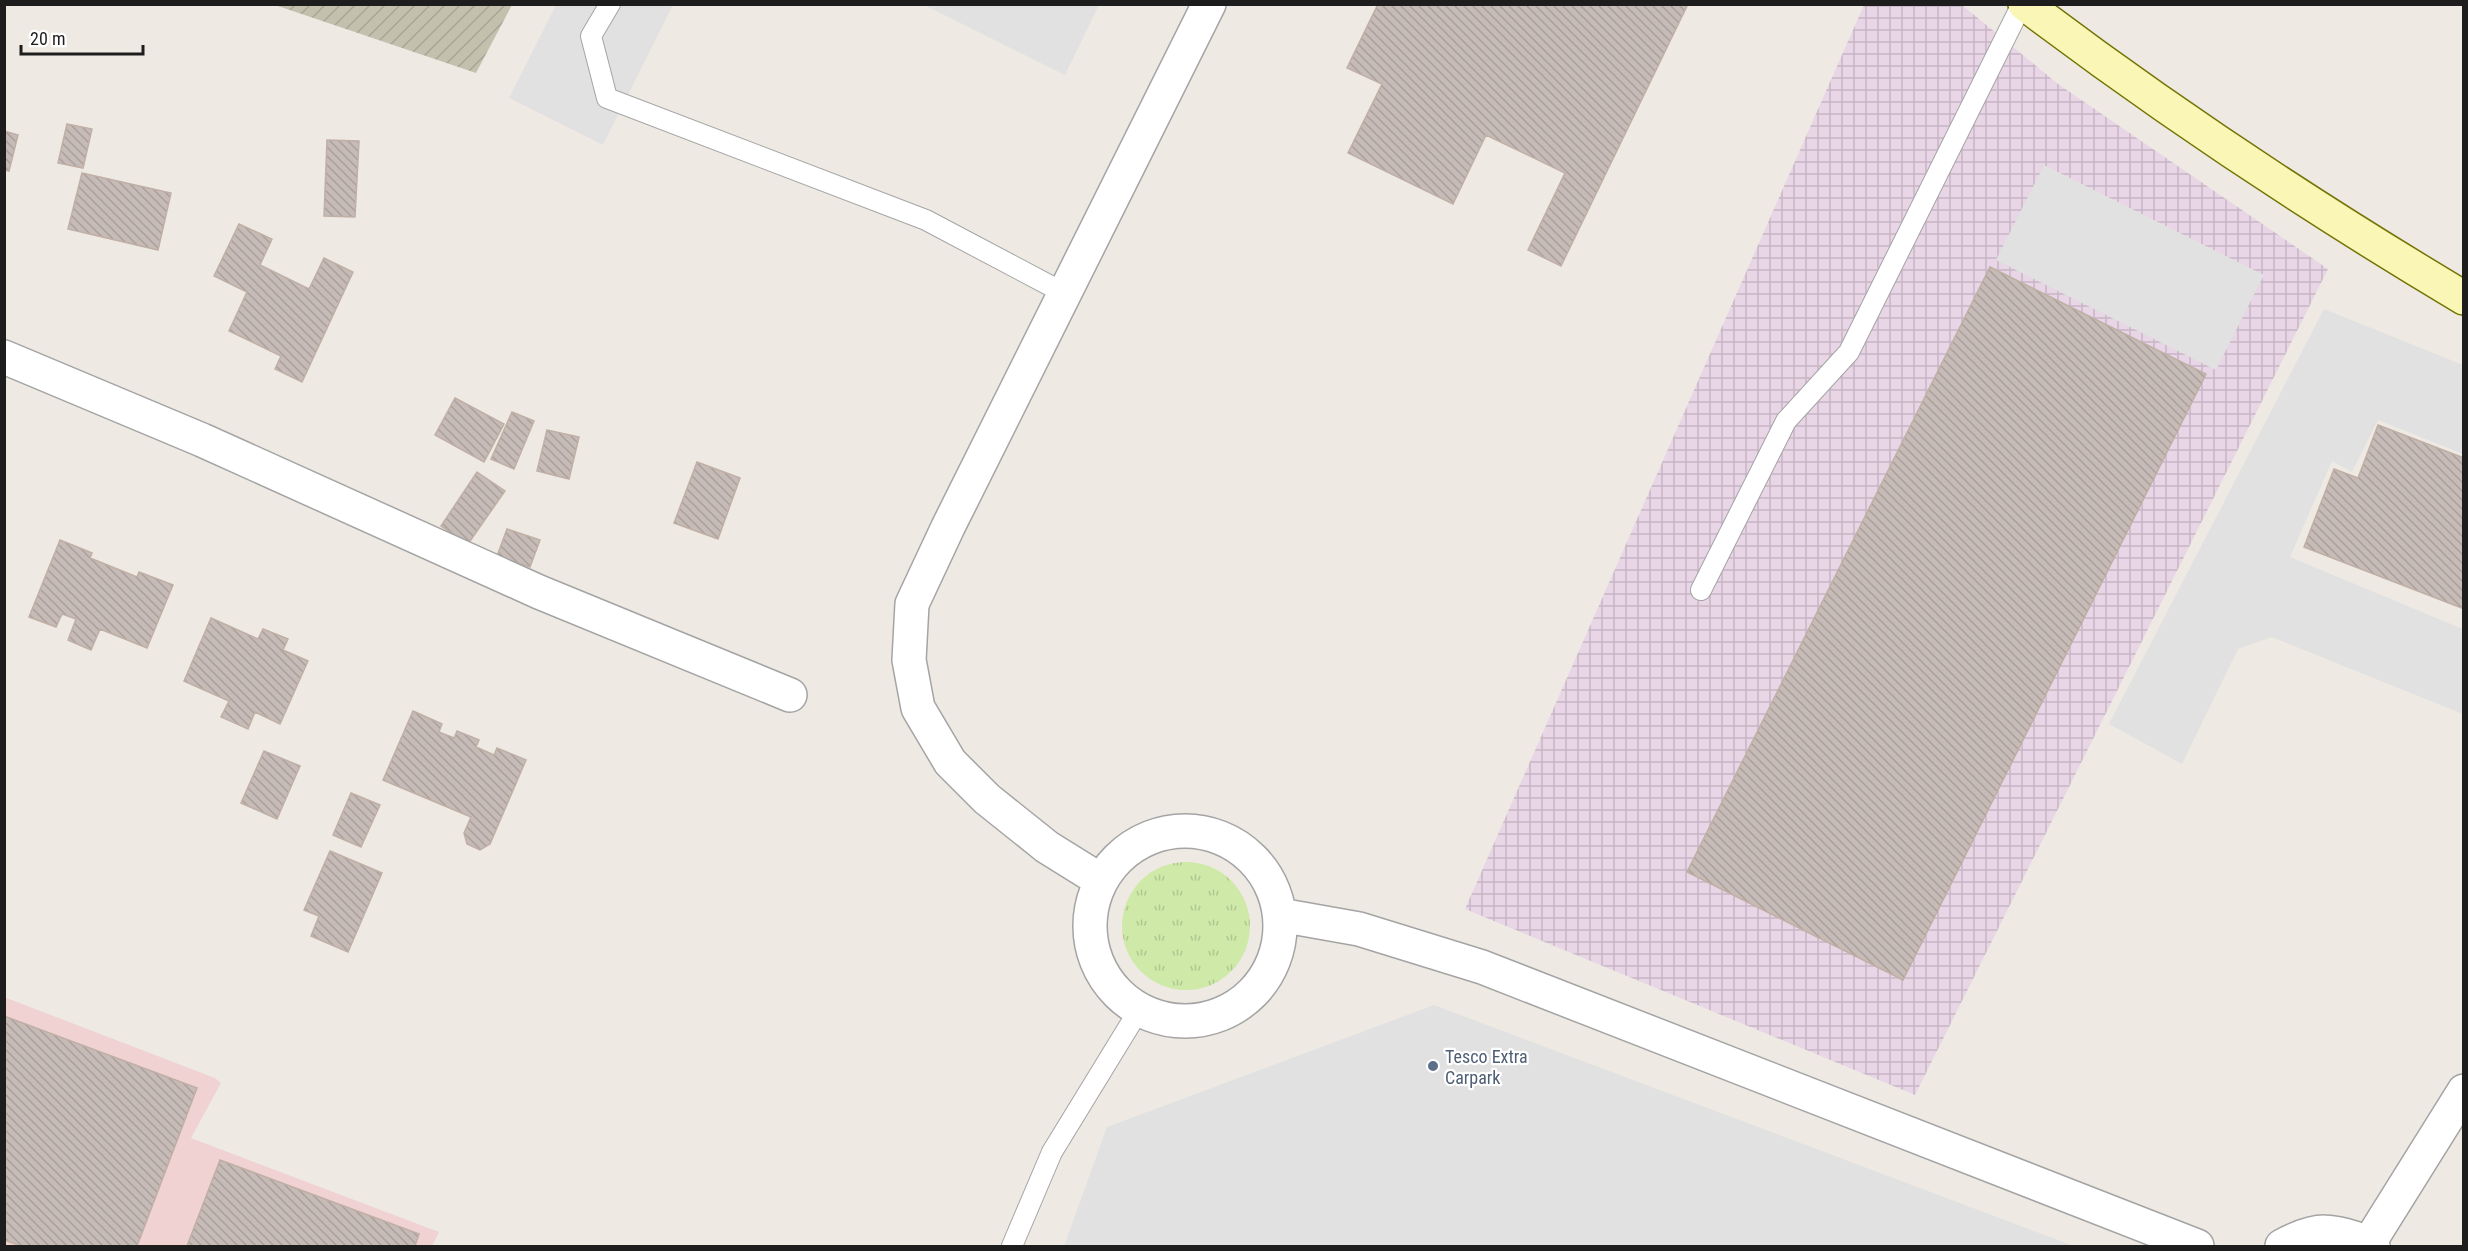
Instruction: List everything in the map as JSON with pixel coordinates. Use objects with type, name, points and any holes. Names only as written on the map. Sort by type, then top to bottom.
[{"type":"street","points":[[1100,880],[1047,847],[987,800],[950,762],[918,708],[909,660],[912,604],[948,527],[1209,4]]},
{"type":"street","points":[[2024,4],[2101,62],[2346,228],[2463,298]]},
{"type":"street","points":[[4,357],[213,445],[539,592],[790,694]]},
{"type":"street","points":[[1175,830],[1213,834],[1255,860],[1272,885],[1280,915],[1278,950],[1258,987],[1230,1010],[1199,1020],[1164,1019],[1139,1010],[1112,989],[1095,962],[1088,922],[1100,880],[1135,843],[1175,830]]},
{"type":"street","points":[[1280,915],[1359,929],[1482,967],[2196,1246]]},
{"type":"street","points":[[2282,1246],[2308,1234],[2335,1231],[2371,1245],[2463,1091]]},
{"type":"lane","points":[[610,4],[591,36],[607,98],[926,220],[1064,293]]},
{"type":"lane","points":[[1701,590],[1786,421],[1849,352],[2024,4]]},
{"type":"lane","points":[[1012,1246],[1052,1152],[1139,1010]]},
{"type":"shaded area","points":[[1099,4],[1065,75],[924,5]]},
{"type":"shaded area","points":[[275,5],[512,5],[476,73]]},
{"type":"shaded area","points":[[556,5],[673,5],[603,145],[509,98]]},
{"type":"shaded area","points":[[1864,5],[1962,5],[2058,84],[2328,269],[1915,1095],[1465,909]]},
{"type":"shaded area","points":[[2044,165],[2264,275],[2216,370],[1996,260]]},
{"type":"shaded area","points":[[2324,309],[2463,365],[2463,454],[2378,420],[2352,472],[2332,461],[2290,557],[2463,629],[2463,714],[2272,637],[2238,649],[2182,764],[2109,724]]},
{"type":"shaded area","points":[[4,997],[215,1078],[221,1083],[191,1138],[439,1232],[432,1246],[5,1246]]},
{"type":"shaded area","name":"Tesco Extra Carpark","points":[[1434,1005],[2074,1246],[1064,1246],[1107,1127]]},
{"type":"green space","points":[[1186,862],[1211,866],[1232,880],[1246,901],[1250,926],[1246,951],[1232,972],[1211,986],[1186,990],[1161,986],[1140,972],[1126,951],[1122,926],[1126,901],[1140,880],[1161,866]]},
{"type":"building","points":[[1378,4],[1688,4],[1561,266],[1528,250],[1565,173],[1486,135],[1453,204],[1348,153],[1382,84],[1347,68]]},
{"type":"building","points":[[67,124],[92,129],[83,168],[58,163]]},
{"type":"building","points":[[4,131],[18,135],[9,171],[4,170]]},
{"type":"building","points":[[327,140],[359,141],[355,217],[324,216]]},
{"type":"building","points":[[82,173],[171,193],[158,250],[68,229]]},
{"type":"building","points":[[239,224],[272,239],[260,265],[309,289],[324,258],[353,272],[302,382],[275,369],[281,356],[229,331],[247,292],[214,276]]},
{"type":"building","points":[[1990,267],[2206,374],[1903,980],[1687,872]]},
{"type":"building","points":[[455,398],[504,424],[484,462],[435,435]]},
{"type":"building","points":[[512,412],[534,421],[514,469],[491,459]]},
{"type":"building","points":[[2378,425],[2464,458],[2464,609],[2304,547],[2334,469],[2358,478]]},
{"type":"building","points":[[547,430],[579,437],[569,479],[537,471]]},
{"type":"building","points":[[697,462],[740,478],[718,539],[674,523]]},
{"type":"building","points":[[477,472],[505,491],[468,544],[441,526]]},
{"type":"building","points":[[507,529],[540,540],[530,567],[497,556]]},
{"type":"building","points":[[60,540],[92,553],[90,558],[137,577],[139,572],[173,585],[147,648],[100,629],[91,650],[68,640],[76,619],[62,614],[56,627],[29,617]]},
{"type":"building","points":[[211,618],[258,639],[263,629],[288,639],[283,650],[308,661],[280,724],[255,712],[248,729],[221,717],[229,701],[184,681]]},
{"type":"building","points":[[413,711],[442,724],[439,732],[454,738],[457,731],[479,740],[476,747],[494,755],[497,748],[526,760],[490,844],[480,850],[467,844],[464,833],[471,817],[383,780]]},
{"type":"building","points":[[264,751],[300,766],[277,819],[241,803]]},
{"type":"building","points":[[351,793],[380,805],[361,847],[333,835]]},
{"type":"building","points":[[330,851],[382,873],[348,952],[311,936],[319,916],[304,910]]},
{"type":"building","points":[[4,1016],[197,1088],[137,1246],[21,1246],[4,1240]]},
{"type":"building","points":[[220,1160],[419,1234],[415,1246],[187,1246]]},
{"type":"place","name":"Tesco Extra Carpark","points":[[1433,1066]]}]
